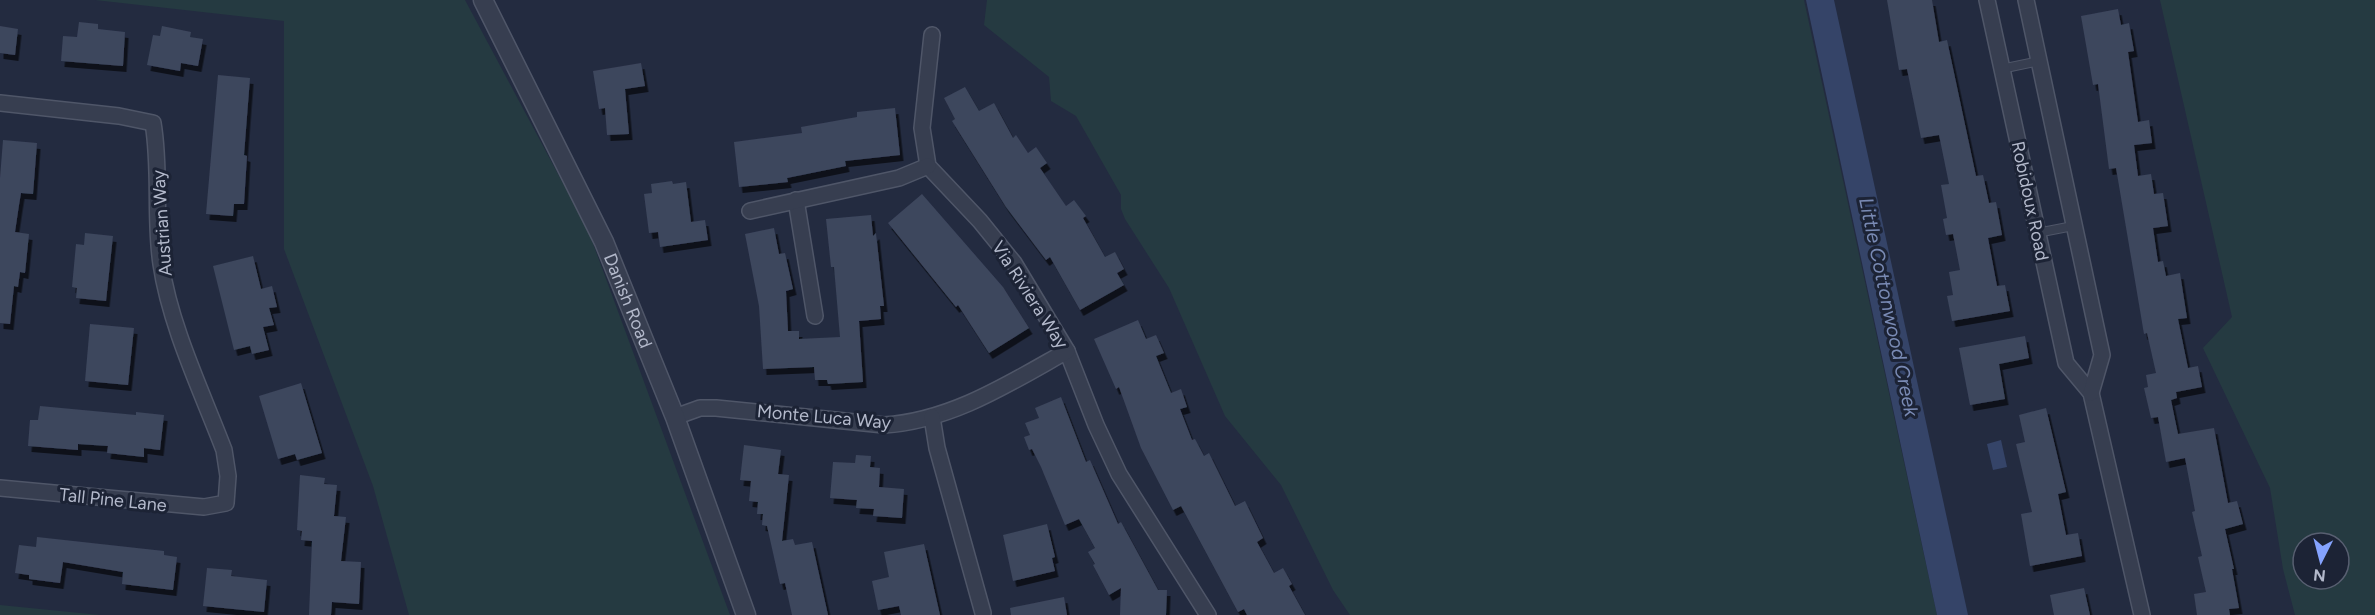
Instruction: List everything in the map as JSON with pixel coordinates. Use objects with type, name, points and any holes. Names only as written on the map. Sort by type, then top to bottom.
[{"type":"street","name":"Danish Road","points":[[483,0],[604,242],[675,417],[746,615]]},
{"type":"street","name":"Robidoux Road","points":[[1987,0],[2066,363],[2091,393],[2142,615]]},
{"type":"street","name":"Robidoux Road","points":[[2026,0],[2102,355],[2091,393]]},
{"type":"street","points":[[750,211],[899,178],[928,165],[922,128],[932,35]]},
{"type":"street","name":"Austrian Way","points":[[0,103],[119,116],[153,123],[158,150],[161,265],[171,305],[224,450],[228,476],[226,503]]},
{"type":"street","name":"Via Riviera Way","points":[[928,165],[981,221],[1014,263],[1067,351],[1096,425],[1119,474],[1208,615]]},
{"type":"street","points":[[796,200],[815,316]]},
{"type":"street","name":"Monte Luca Way","points":[[675,417],[700,408],[716,408],[884,425],[904,424],[932,417],[993,393],[1067,351]]},
{"type":"street","points":[[932,417],[938,448],[983,613]]},
{"type":"street","name":"Tall Pine Lane","points":[[0,488],[178,507],[204,507],[226,503]]},
{"type":"lane","points":[[2001,69],[2039,61]]},
{"type":"lane","points":[[2036,233],[2073,226]]},
{"type":"shaded area","points":[[95,0],[465,0],[588,230],[730,615],[409,615],[373,486],[284,249],[284,21]]},
{"type":"shaded area","points":[[987,0],[1804,0],[1937,615],[1350,615],[1333,590],[1281,485],[1225,416],[1169,288],[1125,219],[1121,209],[1121,195],[1076,116],[1051,101],[1049,77],[984,25]]},
{"type":"shaded area","points":[[2160,0],[2375,0],[2375,615],[2295,615],[2283,569],[2270,488],[2203,348],[2232,317]]},
{"type":"shaded area","points":[[0,605],[100,615],[0,615]]},
{"type":"water","name":"Little Cottonwood Creek","points":[[1806,0],[1834,0],[1968,615],[1937,615]]},
{"type":"water","points":[[2001,440],[2007,467],[1993,470],[1987,444]]},
{"type":"building","points":[[1887,0],[1932,0],[1939,42],[1947,40],[1976,176],[1983,175],[1989,203],[1996,202],[2002,235],[1988,238],[1997,286],[2005,285],[2010,311],[1952,321],[1947,296],[1953,295],[1949,272],[1960,270],[1953,234],[1946,235],[1943,219],[1947,218],[1941,185],[1949,184],[1939,135],[1921,138],[1907,69],[1899,70]]},
{"type":"building","points":[[2118,9],[2121,25],[2129,23],[2134,51],[2128,52],[2138,122],[2149,120],[2152,143],[2134,145],[2138,176],[2151,174],[2154,194],[2163,193],[2168,226],[2153,228],[2158,262],[2163,261],[2166,276],[2180,273],[2187,318],[2178,319],[2188,368],[2198,366],[2202,387],[2176,392],[2177,398],[2171,400],[2178,434],[2214,428],[2228,503],[2237,501],[2243,524],[2225,529],[2234,569],[2232,569],[2239,608],[2229,609],[2230,615],[2197,615],[2194,594],[2206,592],[2198,557],[2202,556],[2192,512],[2195,511],[2185,458],[2166,462],[2158,417],[2151,418],[2144,388],[2148,387],[2146,375],[2156,373],[2147,333],[2144,334],[2116,168],[2109,169],[2098,84],[2093,85],[2081,16]]},
{"type":"building","points":[[79,22],[98,24],[98,29],[125,32],[123,66],[61,61],[63,36],[77,37]]},
{"type":"building","points":[[0,26],[18,29],[15,55],[0,53]]},
{"type":"building","points":[[162,26],[191,32],[190,37],[203,39],[198,66],[181,63],[180,71],[147,65],[153,35],[160,36]]},
{"type":"building","points":[[641,63],[645,86],[625,89],[629,134],[607,135],[605,108],[599,109],[593,71]]},
{"type":"building","points":[[218,75],[250,78],[244,155],[247,156],[244,204],[234,204],[233,216],[206,214]]},
{"type":"building","points":[[965,87],[979,111],[994,103],[1013,138],[1016,135],[1028,153],[1036,147],[1047,163],[1040,168],[1066,206],[1074,200],[1086,216],[1083,218],[1105,257],[1115,252],[1124,269],[1117,273],[1124,285],[1080,310],[1050,257],[1046,260],[1006,207],[952,121],[955,119],[944,98]]},
{"type":"building","points":[[895,108],[900,155],[845,161],[846,166],[787,178],[788,182],[739,187],[734,142],[802,133],[801,127],[857,117],[857,112]]},
{"type":"building","points":[[3,140],[37,143],[33,194],[21,193],[19,205],[15,232],[29,234],[25,273],[20,272],[18,287],[14,286],[10,324],[0,323],[0,178]]},
{"type":"building","points":[[672,181],[673,184],[686,182],[691,222],[705,220],[708,240],[660,247],[658,232],[649,233],[644,194],[652,193],[651,184]]},
{"type":"building","points":[[922,194],[1003,287],[1029,328],[989,353],[958,305],[956,307],[888,223]]},
{"type":"building","points":[[871,215],[873,236],[876,233],[884,306],[880,306],[881,319],[859,321],[863,382],[828,384],[827,380],[815,380],[814,367],[763,369],[759,306],[745,234],[774,228],[779,254],[785,253],[793,289],[786,291],[788,331],[799,331],[799,339],[840,337],[834,267],[831,267],[826,219]]},
{"type":"building","points":[[85,233],[113,236],[106,301],[76,298],[77,288],[72,287],[76,244],[84,245]]},
{"type":"building","points":[[253,256],[261,289],[272,286],[277,307],[269,308],[274,325],[263,327],[269,350],[252,354],[250,346],[234,350],[213,266]]},
{"type":"building","points":[[1138,320],[1146,339],[1156,335],[1164,353],[1156,356],[1171,393],[1181,389],[1187,407],[1180,409],[1192,440],[1195,439],[1204,456],[1209,453],[1235,506],[1245,501],[1263,538],[1257,542],[1274,573],[1283,568],[1292,584],[1289,586],[1305,615],[1247,615],[1244,609],[1238,612],[1181,506],[1173,510],[1141,448],[1119,387],[1116,389],[1094,339]]},
{"type":"building","points":[[90,324],[134,328],[128,385],[85,381]]},
{"type":"building","points":[[2025,336],[2029,358],[1999,364],[2005,399],[1970,405],[1959,348]]},
{"type":"building","points":[[301,383],[322,453],[297,460],[295,454],[278,459],[259,396]]},
{"type":"building","points":[[1061,397],[1086,462],[1090,460],[1118,524],[1121,522],[1158,590],[1167,590],[1166,615],[1120,615],[1121,588],[1109,595],[1088,552],[1095,548],[1079,519],[1065,525],[1041,467],[1032,449],[1029,450],[1024,437],[1030,435],[1025,423],[1039,418],[1035,408]]},
{"type":"building","points":[[40,406],[136,415],[136,412],[164,415],[160,450],[144,448],[144,457],[107,453],[108,446],[78,444],[78,450],[28,446],[30,420],[38,420]]},
{"type":"building","points":[[2046,408],[2066,492],[2058,494],[2066,535],[2078,533],[2082,556],[2030,566],[2021,514],[2032,512],[2016,444],[2025,442],[2019,415]]},
{"type":"building","points":[[744,445],[781,450],[778,474],[789,475],[782,541],[793,539],[795,545],[812,542],[828,615],[792,615],[785,583],[780,584],[767,526],[762,525],[763,514],[757,514],[758,502],[749,501],[751,481],[740,480]]},
{"type":"building","points":[[856,455],[871,456],[870,467],[880,468],[879,487],[904,489],[902,518],[873,516],[874,509],[856,508],[857,500],[830,498],[833,462],[855,463]]},
{"type":"building","points":[[300,475],[325,478],[324,484],[337,485],[334,516],[346,517],[341,561],[361,562],[359,604],[332,602],[331,615],[309,615],[312,541],[301,540],[302,531],[297,530]]},
{"type":"building","points":[[1047,524],[1055,557],[1052,558],[1055,571],[1013,581],[1003,535]]},
{"type":"building","points":[[37,537],[164,551],[164,555],[177,557],[173,590],[122,584],[123,572],[63,562],[60,583],[29,579],[29,575],[15,573],[19,545],[36,547]]},
{"type":"building","points":[[924,544],[940,615],[901,615],[899,606],[878,610],[872,581],[889,577],[884,552]]},
{"type":"building","points":[[207,568],[232,570],[231,576],[267,580],[264,612],[203,606]]},
{"type":"building","points":[[2084,588],[2090,615],[2054,615],[2050,595]]},
{"type":"building","points":[[1064,597],[1067,615],[1011,615],[1010,608]]}]
